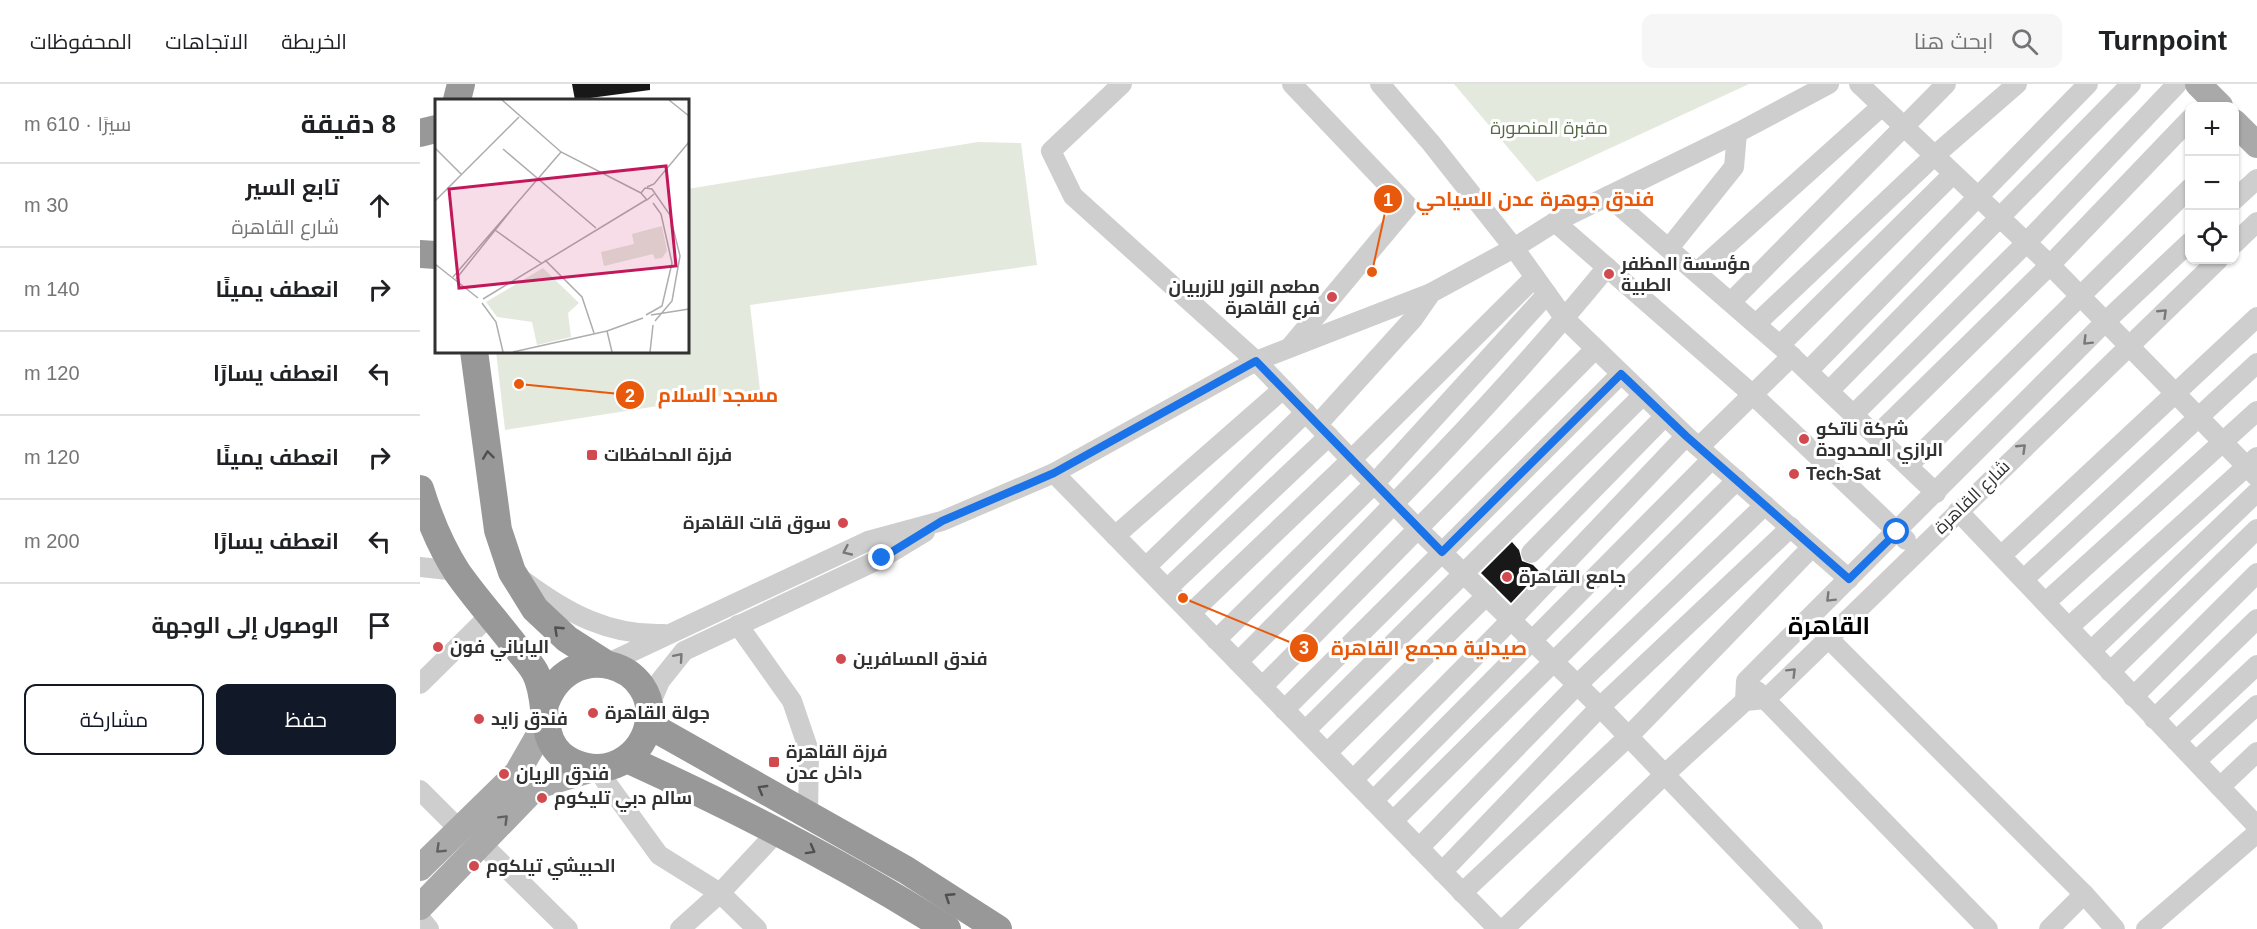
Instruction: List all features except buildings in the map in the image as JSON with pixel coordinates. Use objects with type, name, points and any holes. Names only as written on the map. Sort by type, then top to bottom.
[{"type":"highway","points":[[457,99],[461,84]]},
{"type":"highway","points":[[420,133],[435,129]]},
{"type":"highway","points":[[420,254],[435,255]]},
{"type":"highway","points":[[420,489],[429,518],[457,571],[536,673],[549,739],[568,760],[596,768],[612,766],[627,759],[641,744],[649,716],[644,691],[634,678],[621,669],[606,664],[567,639],[535,609],[512,572],[498,530],[474,352]]},
{"type":"highway","points":[[544,716],[549,691],[559,678],[573,668],[589,663],[606,664]]},
{"type":"highway","points":[[649,716],[808,815],[906,870],[998,929]]},
{"type":"highway","points":[[627,759],[778,831],[891,893],[947,929]]},
{"type":"main road","points":[[420,907],[518,773],[544,716]]},
{"type":"main road","points":[[420,868],[470,836],[537,786],[596,768]]},
{"type":"street","points":[[1122,84],[1052,151],[1069,187],[1081,204],[1256,361],[1394,505],[1600,707],[1813,929]]},
{"type":"street","points":[[1289,349],[1408,206],[1292,84]]},
{"type":"street","points":[[1380,84],[1431,143],[1514,248],[1565,319],[1665,416],[1849,579]]},
{"type":"street","points":[[606,664],[868,541],[942,521],[1054,473],[1256,361],[1431,293],[1514,248],[1555,222],[1737,133],[1829,84]]},
{"type":"street","points":[[1859,84],[2050,265],[2224,443],[2254,467],[2069,627]]},
{"type":"street","points":[[1731,302],[1946,84]]},
{"type":"street","points":[[1756,324],[1934,156],[2017,84]]},
{"type":"street","points":[[1808,371],[2088,84]]},
{"type":"street","points":[[1829,391],[2001,219],[2131,84]]},
{"type":"street","points":[[1854,414],[2026,243],[2177,84]]},
{"type":"street","points":[[1697,272],[1882,106]]},
{"type":"street","points":[[1877,435],[2050,265],[2185,124]]},
{"type":"street","points":[[1669,248],[1734,167],[1737,133]]},
{"type":"street","points":[[1353,780],[1512,620],[1699,447],[1752,394],[1786,350],[1953,174]]},
{"type":"street","points":[[2239,196],[2257,179]]},
{"type":"street","points":[[1909,465],[2185,193]]},
{"type":"street","points":[[1608,196],[1786,350],[1936,493]]},
{"type":"street","points":[[1555,222],[1752,394],[1917,552]]},
{"type":"street","points":[[2239,240],[2257,222]]},
{"type":"street","name":"شارع القاهرة","points":[[1746,681],[2105,322],[2185,247]]},
{"type":"street","name":"شارع القاهرة","points":[[1766,699],[1827,637],[2214,264]]},
{"type":"street","points":[[1238,662],[1394,505],[1565,319],[1607,267]]},
{"type":"street","points":[[1191,613],[1351,460],[1535,277]]},
{"type":"street","points":[[1167,589],[1413,319],[1431,293]]},
{"type":"street","points":[[1216,640],[1374,484],[1547,294]]},
{"type":"street","points":[[2002,555],[2257,317]]},
{"type":"street","points":[[1263,687],[1595,349]]},
{"type":"street","points":[[2024,579],[2257,363]]},
{"type":"street","points":[[1284,710],[1621,374]]},
{"type":"street","points":[[1115,536],[1283,389]]},
{"type":"street","points":[[1305,731],[1643,395]]},
{"type":"street","points":[[2046,602],[2257,411]]},
{"type":"street","points":[[1532,553],[1665,416]]},
{"type":"street","points":[[1146,567],[1318,424]]},
{"type":"street","points":[[1374,801],[1533,641],[1699,447]]},
{"type":"street","points":[[1054,473],[1498,929]]},
{"type":"street","points":[[1393,821],[1737,480]]},
{"type":"street","points":[[2091,651],[2257,492]]},
{"type":"street","points":[[1419,848],[1577,685],[1765,505]]},
{"type":"street","points":[[1958,511],[2220,787],[2253,814]]},
{"type":"street","points":[[649,716],[660,681],[684,651],[882,558],[942,521]]},
{"type":"street","points":[[1442,872],[1600,707],[1791,527]]},
{"type":"street","points":[[2110,672],[2257,529]]},
{"type":"street","points":[[1462,892],[1628,737],[1812,547]]},
{"type":"street","points":[[420,567],[457,571]]},
{"type":"street","points":[[512,572],[554,604],[583,619],[616,631],[639,634],[672,633]]},
{"type":"street","points":[[2133,697],[2257,573]]},
{"type":"street","points":[[1327,753],[1487,596]]},
{"type":"street","points":[[420,684],[491,614]]},
{"type":"street","points":[[2154,719],[2257,619]]},
{"type":"street","points":[[738,625],[792,701],[809,751],[808,815]]},
{"type":"street","points":[[1827,637],[2084,894],[2115,929]]},
{"type":"street","points":[[2176,741],[2257,665]]},
{"type":"street","points":[[1746,681],[1988,929]]},
{"type":"street","points":[[1745,701],[1746,681]]},
{"type":"street","points":[[1504,929],[1664,775],[1745,701],[1766,699]]},
{"type":"street","points":[[2196,761],[2257,705]]},
{"type":"street","points":[[2220,787],[2257,752]]},
{"type":"street","points":[[596,768],[659,855],[720,893],[757,929]]},
{"type":"street","points":[[420,790],[568,929]]},
{"type":"street","points":[[680,929],[720,893],[778,831]]},
{"type":"street","points":[[2146,929],[2257,833]]},
{"type":"street","points":[[2049,929],[2084,894]]},
{"type":"street","points":[[420,918],[429,929]]},
{"type":"green space","name":"مقبرة المنصورة","points":[[1454,84],[1749,84],[1537,182]]},
{"type":"green space","points":[[978,142],[1021,143],[1037,265],[750,305],[760,390],[505,430],[496,352],[688,352],[688,189]]},
{"type":"place","name":"فندق جوهرة عدن السياحي","points":[[1372,272]]},
{"type":"place","name":"مؤسسة المظفر الطبية","points":[[1609,274]]},
{"type":"place","name":"مطعم النور للزربيان فرع القاهرة","points":[[1332,297]]},
{"type":"place","name":"مسجد السلام","points":[[519,384]]},
{"type":"place","name":"شركة ناتكو الرازي المحدودة","points":[[1804,439]]},
{"type":"place","name":"فرزة المحافظات","points":[[592,455]]},
{"type":"place","name":"Tech-Sat","points":[[1794,474]]},
{"type":"place","name":"سوق قات القاهرة","points":[[843,523]]},
{"type":"place","name":"جامع القاهرة","points":[[1507,577]]},
{"type":"place","name":"صيدلية مجمع القاهرة","points":[[1183,598]]},
{"type":"place","name":"الياباني فون","points":[[438,647]]},
{"type":"place","name":"فندق المسافرين","points":[[841,659]]},
{"type":"place","name":"جولة القاهرة","points":[[593,713]]},
{"type":"place","name":"فندق زايد","points":[[479,719]]},
{"type":"place","name":"فرزة القاهرة داخل عدن","points":[[774,762]]},
{"type":"place","name":"فندق الريان","points":[[504,774]]},
{"type":"place","name":"سالم دبي تليكوم","points":[[542,798]]},
{"type":"place","name":"الحبيشي تيلكوم","points":[[474,866]]},
{"type":"district","name":"القاهرة","points":[[1829,625]]},
{"type":"route","points":[[882,558],[942,521],[1054,473],[1256,361],[1442,552],[1621,374],[1686,436],[1849,579],[1897,532]]}]
